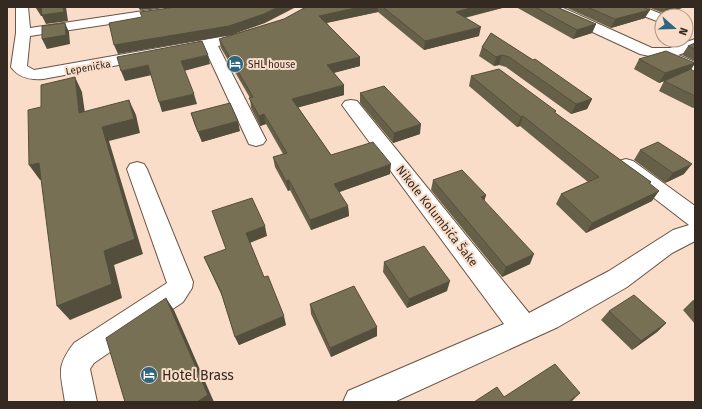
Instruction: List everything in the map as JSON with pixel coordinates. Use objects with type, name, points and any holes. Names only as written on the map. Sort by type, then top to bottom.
[{"type":"street","name":"Lepenička","points":[[16,7],[23,33],[19,67],[27,74],[38,75],[210,44],[261,32]]},
{"type":"street","points":[[550,7],[645,51],[663,54],[695,68]]},
{"type":"street","points":[[633,7],[654,16]]},
{"type":"street","points":[[23,33],[179,10]]},
{"type":"street","points":[[210,44],[256,140]]},
{"type":"street","points":[[663,54],[672,53],[678,48]]},
{"type":"street","name":"Nikole Kolumbića Šake","points":[[351,105],[524,328]]},
{"type":"street","points":[[613,156],[695,218]]},
{"type":"street","points":[[81,402],[75,366],[84,353],[174,294],[179,288],[180,282],[137,169]]},
{"type":"street","points":[[360,402],[548,318],[618,279],[664,246],[681,236],[695,232]]},
{"type":"building","points":[[41,7],[63,7],[64,12],[42,15]]},
{"type":"building","points":[[176,7],[278,7],[264,14],[229,26],[114,45],[109,23],[142,17],[140,12]]},
{"type":"building","points":[[306,7],[360,7],[319,16],[360,57],[327,65],[344,85],[292,99],[331,155],[373,142],[391,164],[334,184],[348,206],[310,220],[289,180],[286,181],[273,157],[287,153],[264,114],[259,116],[249,98],[253,97],[219,39],[284,19]]},
{"type":"building","points":[[383,7],[474,7],[456,12],[481,27],[425,41]]},
{"type":"building","points":[[535,7],[557,7],[596,24],[577,30]]},
{"type":"building","points":[[587,7],[643,7],[650,10],[615,19]]},
{"type":"building","points":[[65,23],[66,35],[42,39],[42,26]]},
{"type":"building","points":[[491,33],[533,60],[535,59],[592,99],[576,104],[509,57],[502,55],[496,57],[482,47]]},
{"type":"building","points":[[202,41],[208,55],[181,61],[194,94],[159,102],[148,65],[121,71],[117,57]]},
{"type":"building","points":[[666,51],[695,63],[665,73],[639,59]]},
{"type":"building","points":[[499,69],[556,111],[554,112],[651,182],[649,183],[659,191],[592,223],[561,194],[599,177],[523,116],[521,117],[471,76]]},
{"type":"building","points":[[691,69],[695,72],[695,96],[664,81]]},
{"type":"building","points":[[75,77],[79,113],[129,100],[134,119],[102,127],[135,239],[104,251],[112,284],[57,306],[39,163],[29,165],[28,110],[41,107],[41,85]]},
{"type":"building","points":[[384,86],[421,124],[394,133],[360,93]]},
{"type":"building","points":[[230,103],[238,121],[198,132],[191,113]]},
{"type":"building","points":[[658,142],[692,164],[673,173],[640,150]]},
{"type":"building","points":[[462,170],[486,195],[481,197],[534,254],[506,267],[433,180]]},
{"type":"building","points":[[252,198],[265,226],[246,233],[264,277],[268,276],[284,316],[235,337],[221,292],[204,257],[226,249],[212,211]]},
{"type":"building","points":[[424,246],[450,281],[409,299],[384,262]]},
{"type":"building","points":[[354,286],[377,327],[330,348],[310,304]]},
{"type":"building","points":[[634,295],[666,323],[641,341],[609,311]]},
{"type":"building","points":[[166,298],[208,395],[197,402],[125,402],[106,338]]},
{"type":"building","points":[[555,364],[580,393],[568,402],[474,402],[497,387],[504,397]]},
{"type":"place","name":"SHL house","points":[[235,64]]},
{"type":"place","name":"Hotel Brass","points":[[149,375]]}]
